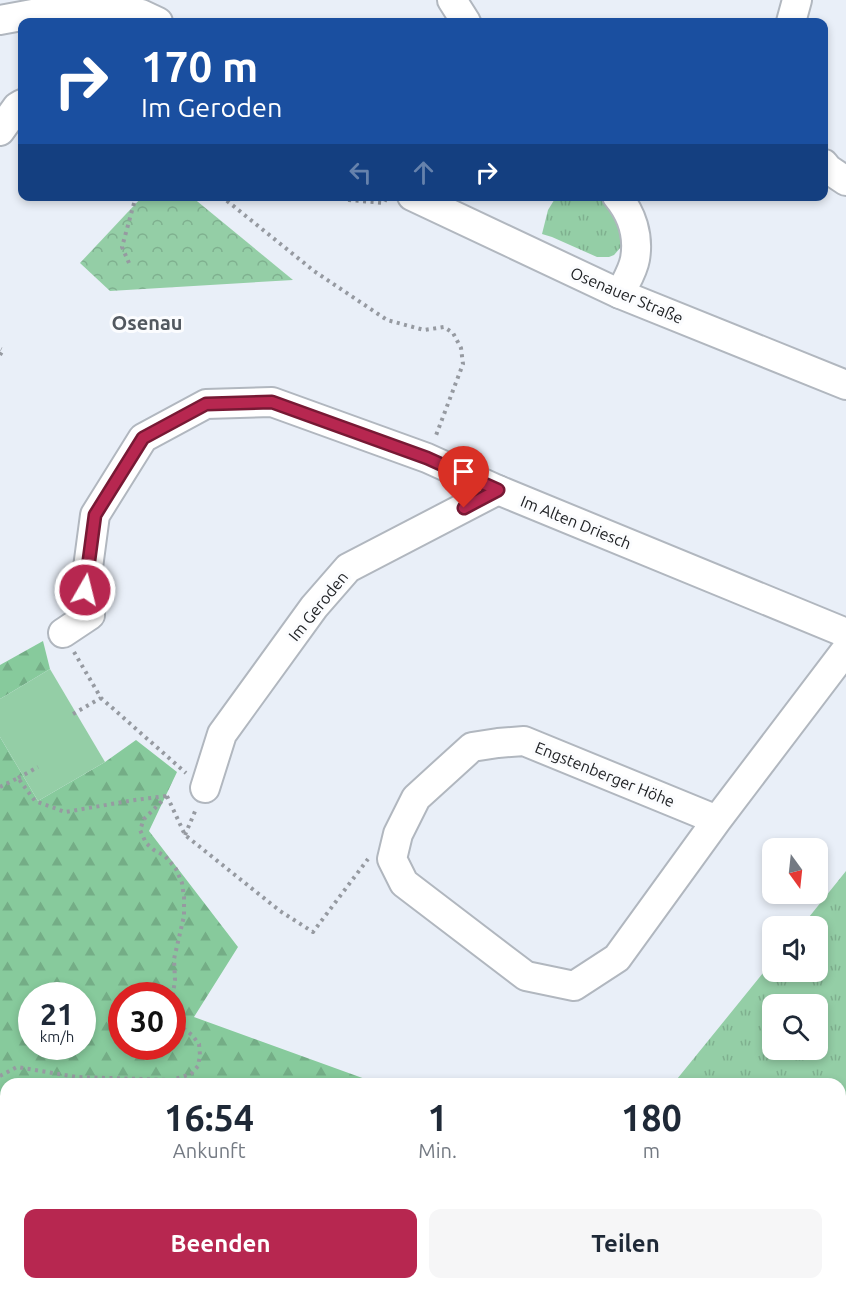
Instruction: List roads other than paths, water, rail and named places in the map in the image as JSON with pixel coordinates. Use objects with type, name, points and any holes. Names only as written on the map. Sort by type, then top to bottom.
[{"type":"street","points":[[452,0],[463,18]]},
{"type":"street","points":[[792,18],[797,0]]},
{"type":"street","points":[[0,20],[38,13],[96,8],[146,15]]},
{"type":"street","points":[[0,130],[18,106]]},
{"type":"street","points":[[828,170],[846,181]]},
{"type":"street","name":"Osenauer Straße","points":[[423,201],[620,294],[846,385]]},
{"type":"street","points":[[620,294],[635,260],[636,232],[626,207],[621,201]]},
{"type":"street","name":"Im Alten Driesch","points":[[63,633],[90,615],[85,590],[95,515],[143,438],[206,404],[272,402],[427,458],[498,490],[846,633]]},
{"type":"street","name":"Im Geroden","points":[[194,780],[222,734],[314,607],[348,568],[498,490]]},
{"type":"street","points":[[717,820],[846,650]]},
{"type":"street","name":"Engstenberger Höhe","points":[[524,741],[717,820],[617,958],[574,986],[526,976],[404,883],[392,859],[398,834],[416,798],[472,747],[498,743],[524,741]]},
{"type":"district","name":"Osenau","points":[[147,322]]}]
